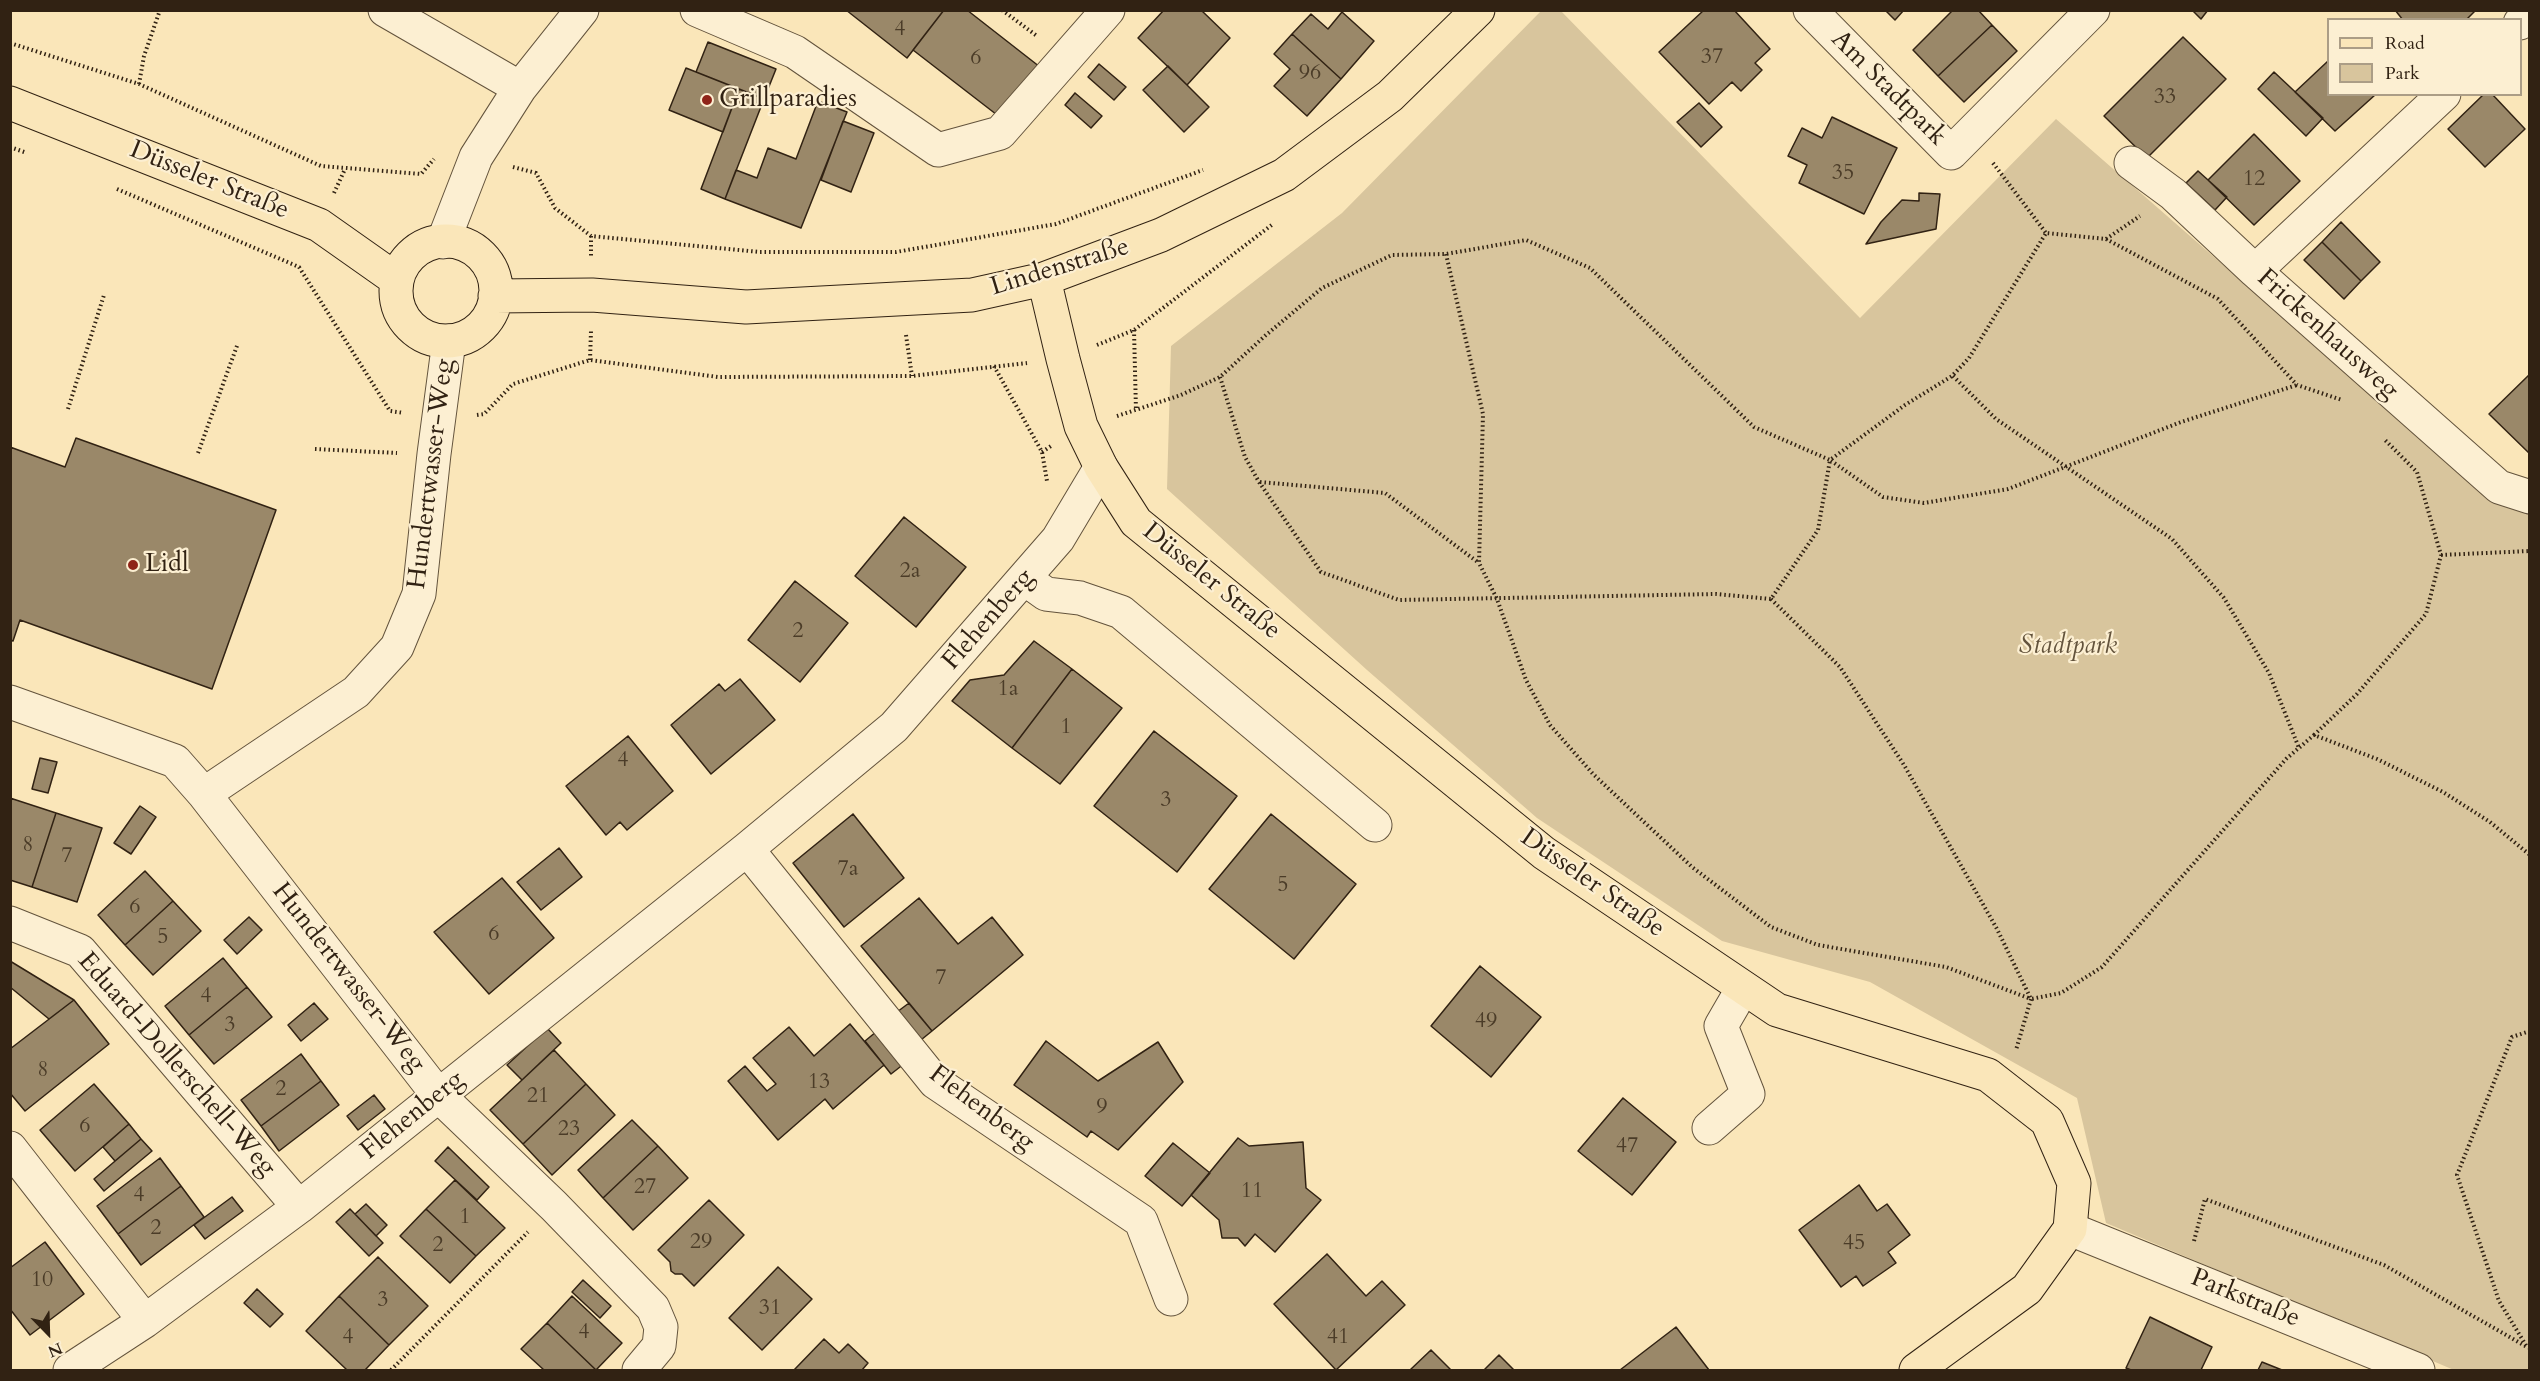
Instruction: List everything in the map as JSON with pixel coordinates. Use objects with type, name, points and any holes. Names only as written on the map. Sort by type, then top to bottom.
[{"type":"main road","name":"Lindenstraße","points":[[495,296],[592,295],[746,307],[972,295],[1044,279],[1161,235],[1284,175],[1390,96],[1478,10]]},
{"type":"main road","name":"Düsseler Straße","points":[[10,103],[319,225],[398,280]]},
{"type":"main road","points":[[443,242],[464,245],[482,257],[493,275],[495,296],[493,308],[487,320],[477,330],[464,338],[450,341],[422,335],[408,324],[399,308],[396,289],[407,261],[414,253],[422,247],[443,242]]},
{"type":"main road","name":"Düsseler Straße","points":[[1044,279],[1081,426],[1101,467],[1137,522],[1534,846],[1743,988],[1777,1010],[1988,1075],[2047,1122],[2074,1183],[2070,1229]]},
{"type":"main road","points":[[1916,1371],[2027,1290],[2070,1229]]},
{"type":"street","points":[[385,10],[520,88]]},
{"type":"street","points":[[443,242],[476,157],[520,88],[582,10]]},
{"type":"street","points":[[697,10],[795,52],[938,150],[1000,133],[1108,10]]},
{"type":"street","name":"Am Stadtpark","points":[[1810,10],[1951,153],[2093,10]]},
{"type":"street","points":[[2255,271],[2442,96]]},
{"type":"street","name":"Frickenhausweg","points":[[2131,163],[2173,194],[2255,271],[2499,487],[2529,497]]},
{"type":"street","name":"Hundertwasser-Weg","points":[[204,794],[356,692],[397,647],[419,594],[434,454],[450,341]]},
{"type":"street","name":"Flehenberg","points":[[80,1367],[299,1207],[747,849],[894,727],[1058,539],[1101,467]]},
{"type":"street","points":[[1025,579],[1046,594],[1080,598],[1121,612],[1375,825]]},
{"type":"street","name":"Hundertwasser-Weg","points":[[10,702],[174,761],[204,794],[438,1095],[554,1206],[653,1308],[661,1327],[659,1346],[639,1371]]},
{"type":"street","name":"Flehenberg","points":[[747,849],[935,1082],[1141,1221],[1171,1299]]},
{"type":"street","name":"Eduard-Dollerschell-Weg","points":[[10,922],[80,951],[299,1207]]},
{"type":"street","points":[[1709,1128],[1748,1094],[1721,1026],[1743,988]]},
{"type":"street","points":[[10,1148],[145,1321]]},
{"type":"street","name":"Parkstraße","points":[[2070,1229],[2186,1274],[2418,1371]]},
{"type":"path","points":[[140,84],[144,56],[160,10]]},
{"type":"path","points":[[10,43],[140,84],[321,166],[420,174],[442,150],[536,173],[555,208],[591,236],[760,252],[896,252],[1056,224],[1211,167]]},
{"type":"path","points":[[1970,134],[2046,233],[2106,239],[2218,299],[2297,385],[2345,401]]},
{"type":"path","points":[[10,147],[32,155]]},
{"type":"path","points":[[107,184],[299,267],[390,411],[439,418],[484,414],[513,384],[590,360],[718,377],[912,376],[1063,359],[1134,330],[1282,217]]},
{"type":"path","points":[[1771,599],[1818,530],[1830,460],[1905,405],[1952,376],[1969,358],[2046,233]]},
{"type":"path","points":[[1134,330],[1136,411],[1220,377],[1322,288],[1392,255],[1446,254],[1526,240],[1590,268],[1754,427],[1830,460],[1883,497],[1924,503],[2008,489],[2181,422],[2297,385]]},
{"type":"path","points":[[1446,254],[1483,414],[1479,563]]},
{"type":"path","points":[[68,409],[104,295]]},
{"type":"path","points":[[198,453],[238,343]]},
{"type":"path","points":[[994,366],[1042,452],[1058,539]]},
{"type":"path","points":[[1952,376],[1996,419],[2172,539],[2224,598],[2269,673],[2299,748]]},
{"type":"path","points":[[1220,377],[1245,457],[1259,482],[1322,572],[1399,600],[1716,594],[1771,599],[1840,667],[1904,765],[1997,928],[2031,999],[2004,1088]]},
{"type":"path","points":[[1259,482],[1386,493],[1479,563],[1497,599],[1526,680],[1550,725],[1593,774],[1701,874],[1771,927],[1818,945],[1946,967],[2031,999],[2061,993],[2102,968],[2286,759],[2357,694],[2426,614],[2441,555],[2417,472],[2377,432]]},
{"type":"path","points":[[315,449],[434,454]]},
{"type":"path","points":[[2441,555],[2529,551]]},
{"type":"path","points":[[2314,735],[2377,759],[2443,792],[2490,822],[2529,855]]},
{"type":"path","points":[[2528,1347],[2499,1301],[2457,1175],[2512,1037],[2529,1031]]},
{"type":"path","points":[[2186,1274],[2205,1199],[2384,1265],[2528,1347]]},
{"type":"path","points":[[391,1371],[554,1206]]},
{"type":"green space","name":"Stadtpark","points":[[1541,11],[1561,11],[1860,318],[2056,119],[2387,408],[2529,506],[2529,1370],[2454,1370],[2106,1223],[2077,1098],[1870,982],[1722,941],[1537,818],[1367,670],[1167,489],[1171,346],[1342,213]]},
{"type":"building","points":[[846,10],[944,10],[907,58]]},
{"type":"building","points":[[944,10],[967,10],[1040,67],[1001,118],[913,50]]},
{"type":"building","points":[[1164,10],[1201,10],[1230,38],[1187,85],[1138,38]]},
{"type":"building","points":[[1704,10],[1734,10],[1770,49],[1755,63],[1762,70],[1741,91],[1732,82],[1709,104],[1659,52]]},
{"type":"building","points":[[1885,10],[1904,10],[1895,20]]},
{"type":"building","points":[[1953,10],[1978,10],[1992,25],[1938,76],[1913,50]]},
{"type":"building","points":[[2192,10],[2208,10],[2201,19]]},
{"type":"building","points":[[2395,10],[2475,11],[2468,18],[2401,18]]},
{"type":"building","points":[[1342,12],[1374,41],[1341,79],[1292,34],[1311,14],[1328,29]]},
{"type":"building","points":[[1992,25],[2017,51],[1964,102],[1938,76]]},
{"type":"building","points":[[1292,34],[1341,79],[1307,116],[1274,86],[1290,69],[1274,54]]},
{"type":"building","points":[[2183,37],[2226,79],[2147,158],[2104,116]]},
{"type":"building","points":[[708,42],[776,69],[764,99],[696,72]]},
{"type":"building","points":[[2327,62],[2327,96],[2374,96],[2335,131],[2295,92]]},
{"type":"building","points":[[1099,64],[1126,87],[1114,100],[1088,77]]},
{"type":"building","points":[[1168,66],[1209,107],[1184,132],[1143,90]]},
{"type":"building","points":[[686,68],[739,89],[723,132],[669,110]]},
{"type":"building","points":[[2274,72],[2323,118],[2306,136],[2258,89]]},
{"type":"building","points":[[739,89],[764,99],[725,199],[701,189]]},
{"type":"building","points":[[1075,93],[1102,116],[1091,128],[1065,105]]},
{"type":"building","points":[[2482,96],[2494,96],[2525,129],[2485,167],[2448,129]]},
{"type":"building","points":[[818,101],[847,112],[801,228],[725,199],[736,170],[757,178],[768,148],[796,159]]},
{"type":"building","points":[[1699,103],[1722,127],[1701,147],[1677,122]]},
{"type":"building","points":[[1832,117],[1897,148],[1864,214],[1799,183],[1807,165],[1788,156],[1802,128],[1822,138]]},
{"type":"building","points":[[843,121],[874,133],[851,192],[821,180]]},
{"type":"building","points":[[2254,134],[2300,181],[2254,225],[2208,180]]},
{"type":"building","points":[[2198,171],[2227,197],[2215,210],[2186,183]]},
{"type":"building","points":[[1919,193],[1940,194],[1936,229],[1866,244],[1881,222],[1902,200],[1919,201]]},
{"type":"building","points":[[2341,222],[2380,262],[2361,281],[2322,242]]},
{"type":"building","points":[[2322,242],[2361,281],[2344,299],[2304,260]]},
{"type":"building","points":[[2530,374],[2530,454],[2489,414]]},
{"type":"building","name":"Lidl","points":[[76,438],[276,510],[212,689],[20,620],[13,641],[10,640],[10,447],[65,467]]},
{"type":"building","points":[[904,517],[966,567],[916,627],[855,576]]},
{"type":"building","points":[[795,581],[848,623],[800,682],[748,640]]},
{"type":"building","points":[[1034,641],[1072,669],[1012,748],[952,701],[970,680],[1004,675]]},
{"type":"building","points":[[1072,669],[1122,708],[1060,784],[1012,748]]},
{"type":"building","points":[[740,679],[775,720],[711,774],[671,725],[719,684],[725,691]]},
{"type":"building","points":[[1154,731],[1237,796],[1177,872],[1094,806]]},
{"type":"building","points":[[628,736],[673,791],[627,830],[620,822],[606,835],[566,786]]},
{"type":"building","points":[[40,758],[57,762],[48,793],[32,789]]},
{"type":"building","points":[[10,798],[56,813],[32,887],[10,880]]},
{"type":"building","points":[[140,806],[156,817],[131,854],[114,843]]},
{"type":"building","points":[[56,813],[102,828],[77,902],[32,887]]},
{"type":"building","points":[[853,814],[904,878],[844,927],[793,863]]},
{"type":"building","points":[[1271,814],[1356,884],[1294,959],[1209,889]]},
{"type":"building","points":[[559,848],[582,877],[541,910],[517,882]]},
{"type":"building","points":[[145,871],[173,901],[125,945],[98,915]]},
{"type":"building","points":[[502,878],[554,938],[489,994],[434,932]]},
{"type":"building","points":[[919,898],[958,944],[992,917],[1023,955],[932,1031],[861,946]]},
{"type":"building","points":[[173,901],[201,931],[153,975],[125,945]]},
{"type":"building","points":[[249,917],[262,930],[237,954],[224,940]]},
{"type":"building","points":[[223,958],[247,987],[189,1035],[165,1006]]},
{"type":"building","points":[[10,961],[74,1000],[49,1019],[10,987]]},
{"type":"building","points":[[1480,966],[1541,1017],[1491,1077],[1431,1026]]},
{"type":"building","points":[[247,987],[272,1017],[214,1064],[189,1035]]},
{"type":"building","points":[[74,1000],[109,1044],[25,1111],[10,1093],[10,1049]]},
{"type":"building","points":[[314,1003],[328,1019],[301,1041],[288,1025]]},
{"type":"building","points":[[909,1003],[932,1031],[916,1044],[893,1015]]},
{"type":"building","points":[[850,1024],[884,1065],[833,1109],[825,1099],[778,1140],[728,1081],[745,1066],[767,1091],[776,1084],[753,1058],[789,1027],[814,1056]]},
{"type":"building","points":[[882,1027],[909,1060],[891,1074],[865,1041]]},
{"type":"building","points":[[547,1028],[561,1043],[522,1080],[507,1065]]},
{"type":"building","points":[[1046,1041],[1098,1081],[1158,1042],[1183,1082],[1118,1150],[1091,1131],[1087,1137],[1014,1085]]},
{"type":"building","points":[[554,1050],[586,1084],[523,1144],[490,1110]]},
{"type":"building","points":[[301,1054],[321,1081],[261,1126],[241,1100]]},
{"type":"building","points":[[321,1081],[339,1105],[279,1151],[261,1126]]},
{"type":"building","points":[[94,1084],[129,1124],[75,1171],[40,1130]]},
{"type":"building","points":[[586,1084],[615,1115],[552,1175],[523,1144]]},
{"type":"building","points":[[374,1095],[385,1109],[358,1130],[347,1116]]},
{"type":"building","points":[[1623,1098],[1676,1142],[1632,1195],[1578,1151]]},
{"type":"building","points":[[632,1120],[658,1146],[603,1198],[578,1170]]},
{"type":"building","points":[[129,1124],[141,1139],[115,1161],[103,1147]]},
{"type":"building","points":[[1238,1138],[1249,1146],[1303,1142],[1306,1188],[1321,1200],[1275,1252],[1255,1234],[1245,1246],[1238,1238],[1222,1238],[1219,1220],[1191,1195]]},
{"type":"building","points":[[141,1139],[152,1151],[104,1191],[94,1179]]},
{"type":"building","points":[[1173,1143],[1210,1173],[1182,1206],[1145,1176]]},
{"type":"building","points":[[658,1146],[688,1178],[633,1230],[603,1198]]},
{"type":"building","points":[[448,1147],[489,1187],[477,1200],[435,1161]]},
{"type":"building","points":[[160,1158],[181,1186],[118,1234],[97,1206]]},
{"type":"building","points":[[455,1180],[505,1228],[476,1256],[426,1209]]},
{"type":"building","points":[[1859,1185],[1877,1211],[1887,1204],[1910,1235],[1888,1252],[1896,1263],[1863,1286],[1856,1276],[1841,1287],[1799,1230]]},
{"type":"building","points":[[181,1186],[204,1217],[141,1265],[118,1234]]},
{"type":"building","points":[[232,1197],[243,1211],[205,1239],[194,1225]]},
{"type":"building","points":[[709,1200],[744,1235],[694,1286],[682,1274],[675,1274],[671,1271],[670,1262],[658,1250]]},
{"type":"building","points":[[366,1204],[387,1225],[376,1236],[355,1214]]},
{"type":"building","points":[[350,1209],[383,1243],[369,1256],[336,1222]]},
{"type":"building","points":[[426,1209],[476,1256],[450,1283],[400,1236]]},
{"type":"building","points":[[45,1242],[84,1294],[30,1335],[10,1309],[10,1268]]},
{"type":"building","points":[[1327,1254],[1366,1296],[1382,1281],[1405,1305],[1336,1370],[1274,1304]]},
{"type":"building","points":[[378,1257],[428,1306],[389,1345],[339,1296]]},
{"type":"building","points":[[778,1267],[812,1299],[762,1350],[729,1318]]},
{"type":"building","points":[[583,1280],[611,1306],[600,1318],[572,1292]]},
{"type":"building","points":[[257,1289],[283,1314],[270,1327],[244,1303]]},
{"type":"building","points":[[339,1296],[389,1345],[365,1370],[347,1370],[306,1331]]},
{"type":"building","points":[[572,1296],[622,1343],[596,1370],[547,1323]]},
{"type":"building","points":[[2150,1317],[2212,1347],[2201,1370],[2131,1370],[2126,1368]]},
{"type":"building","points":[[547,1323],[596,1370],[544,1370],[521,1349]]},
{"type":"building","points":[[1676,1327],[1709,1370],[1620,1370]]},
{"type":"building","points":[[824,1339],[839,1353],[848,1344],[868,1363],[862,1370],[794,1370]]},
{"type":"building","points":[[1431,1350],[1451,1370],[1410,1370]]},
{"type":"building","points":[[1499,1355],[1514,1370],[1484,1370]]},
{"type":"building","points":[[2262,1362],[2282,1370],[2258,1370]]},
{"type":"place","name":"Grillparadies","points":[[707,100]]},
{"type":"place","name":"Lidl","points":[[133,565]]}]
